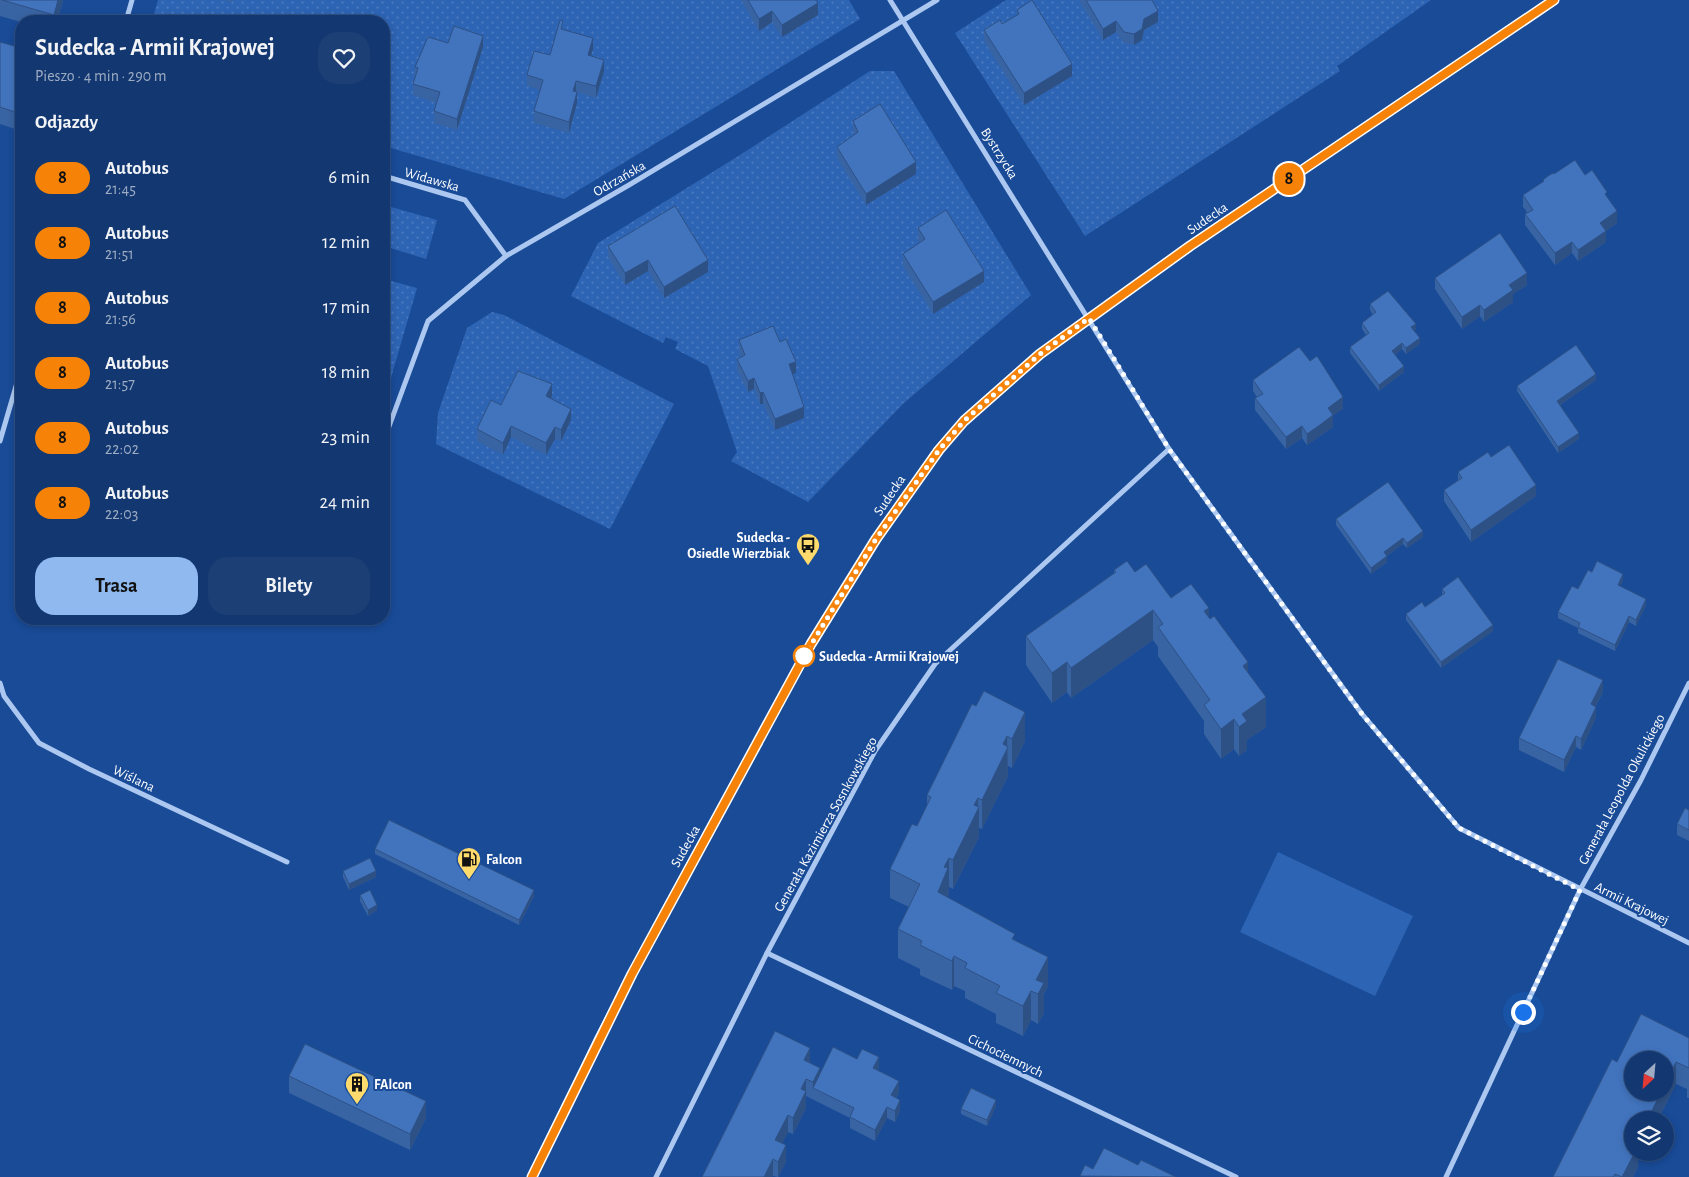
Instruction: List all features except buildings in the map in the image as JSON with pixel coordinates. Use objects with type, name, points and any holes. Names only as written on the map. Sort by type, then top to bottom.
[{"type":"street","points":[[128,15],[132,0]]},
{"type":"street","name":"Bystrzycka","points":[[890,0],[1089,318]]},
{"type":"street","name":"Odrzańska","points":[[390,424],[428,321],[506,256],[937,0]]},
{"type":"street","name":"Sudecka","points":[[532,1177],[599,1038],[666,910],[811,644],[876,539],[918,477],[964,421],[1040,354],[1089,318],[1190,246],[1554,0]]},
{"type":"street","name":"Widawska","points":[[390,178],[465,200],[506,256]]},
{"type":"street","name":"Armii Krajowej","points":[[1089,318],[1169,449],[1362,714],[1459,828],[1689,943]]},
{"type":"street","points":[[0,441],[15,390]]},
{"type":"street","name":"Generała Kazimierza Sosnkowskiego","points":[[656,1177],[767,953],[875,751],[935,664],[1169,449]]},
{"type":"street","name":"Wiślana","points":[[0,683],[4,696],[39,743],[89,770],[287,862]]},
{"type":"street","name":"Generała Leopolda Okulickiego","points":[[1446,1177],[1580,890],[1641,780],[1689,683]]},
{"type":"street","name":"Cichociemnych","points":[[767,953],[1236,1177]]},
{"type":"shaded area","points":[[158,0],[849,0],[860,19],[564,199],[390,148],[390,15],[154,15]]},
{"type":"shaded area","points":[[1006,0],[1431,0],[1337,66],[1340,71],[1085,236],[955,33]]},
{"type":"shaded area","points":[[870,71],[894,71],[1031,295],[904,403],[808,502],[731,461],[737,452],[708,366],[675,349],[678,342],[666,337],[663,343],[571,296],[598,243],[740,155]]},
{"type":"shaded area","points":[[390,207],[437,220],[426,259],[390,248]]},
{"type":"shaded area","points":[[390,281],[417,288],[390,381]]},
{"type":"shaded area","points":[[492,312],[504,315],[674,404],[610,529],[436,444],[438,413],[467,328]]},
{"type":"shaded area","points":[[1278,852],[1413,916],[1375,996],[1240,932]]},
{"type":"bus line","name":"8","points":[[532,1177],[632,974],[811,644],[876,539],[918,477],[964,421],[1040,354],[1190,246],[1554,0]]},
{"type":"place","name":"Sudecka - Osiedle Wierzbiak","points":[[808,566]]},
{"type":"place","name":"Sudecka - Armii Krajowej","points":[[804,656]]},
{"type":"place","name":"Falcon","points":[[469,880]]},
{"type":"place","name":"FAlcon","points":[[357,1105]]},
{"type":"route","points":[[804,656],[876,539],[918,477],[939,450],[964,421],[1040,354],[1089,318],[1169,449],[1362,714],[1459,828],[1580,890],[1523,1012]]}]
